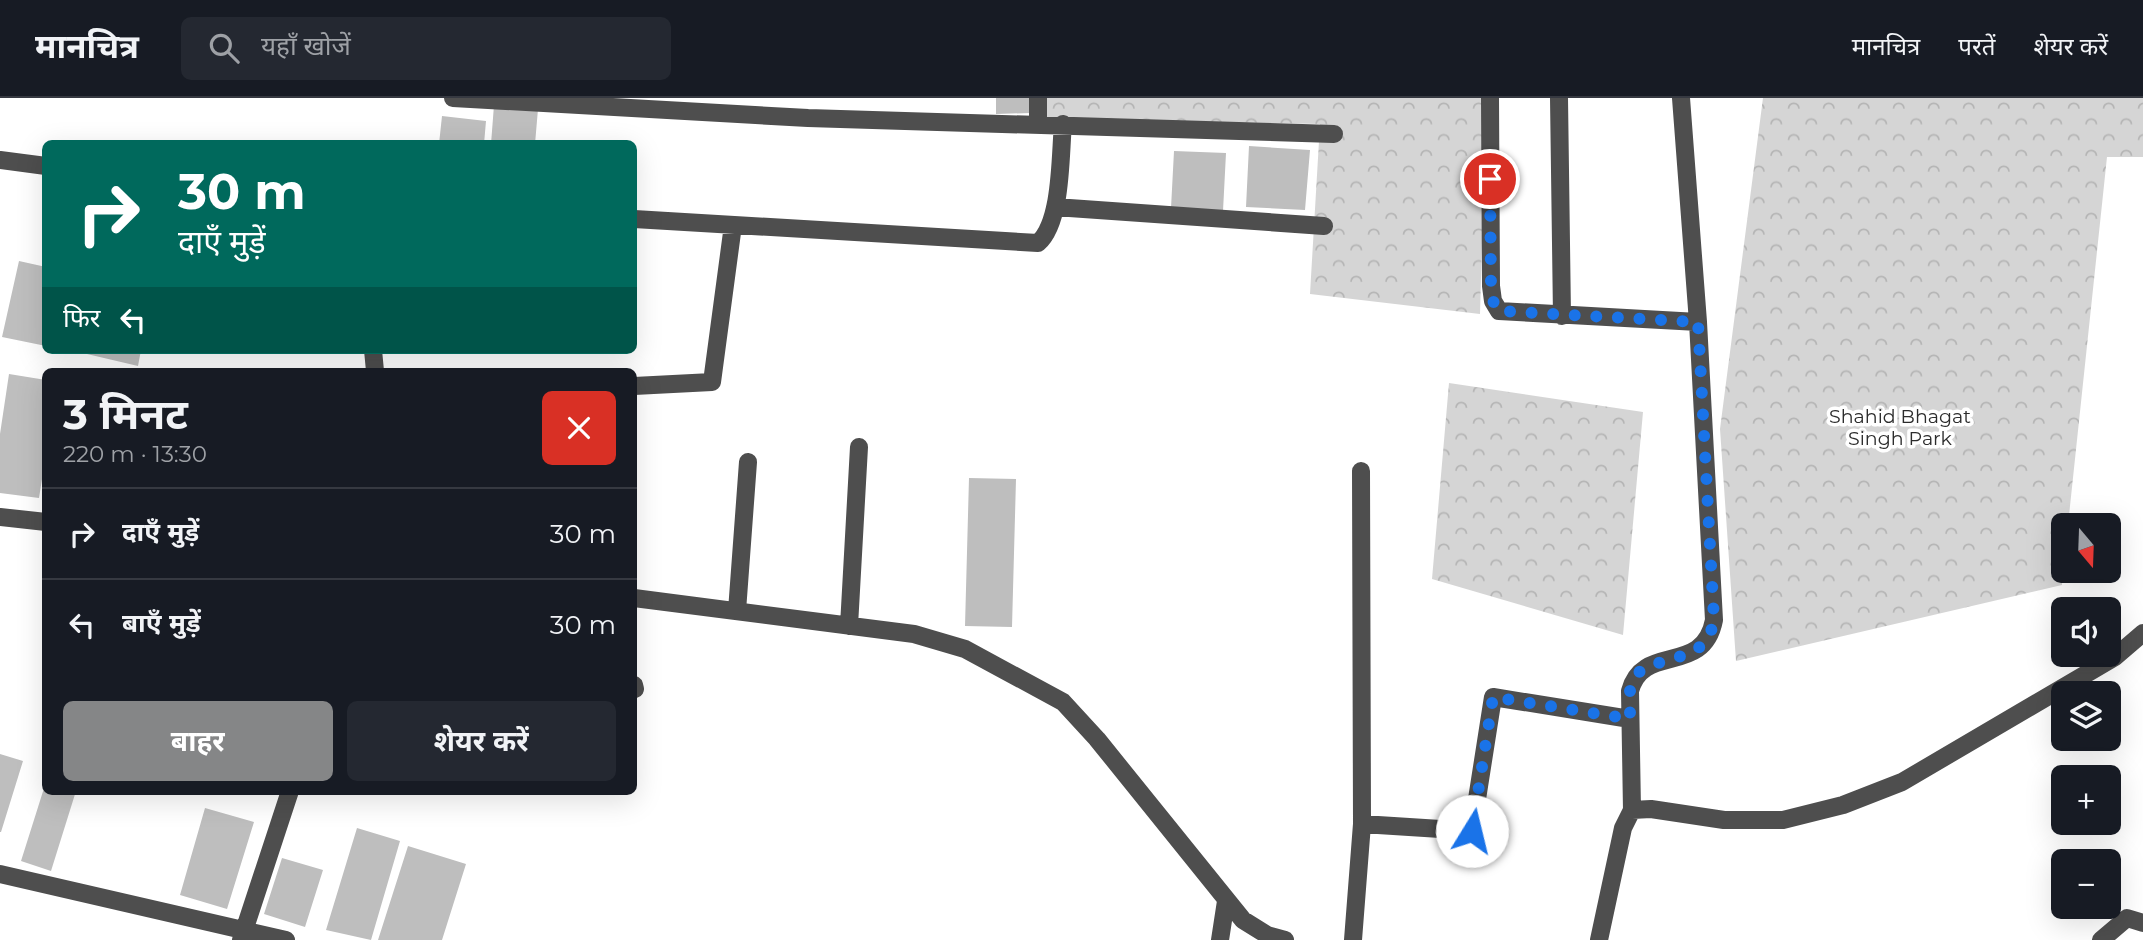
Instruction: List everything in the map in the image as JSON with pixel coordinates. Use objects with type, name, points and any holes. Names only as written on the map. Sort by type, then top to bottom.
[{"type":"street","points":[[453,98],[727,105],[808,118],[1334,134]]},
{"type":"street","points":[[1038,98],[1038,124]]},
{"type":"street","points":[[1490,98],[1493,301],[1499,311],[1698,322]]},
{"type":"street","points":[[1559,98],[1562,316]]},
{"type":"street","points":[[1599,940],[1623,828],[1632,810],[1630,691],[1639,672],[1699,650],[1711,638],[1714,620],[1698,322],[1681,98]]},
{"type":"street","points":[[637,219],[1038,243],[1045,237],[1055,206],[1063,124]]},
{"type":"street","points":[[0,167],[0,160],[42,165]]},
{"type":"street","points":[[1055,206],[1324,226]]},
{"type":"street","points":[[637,386],[712,382],[733,225]]},
{"type":"street","points":[[849,626],[859,447]]},
{"type":"street","points":[[737,611],[748,462]]},
{"type":"street","points":[[1353,940],[1362,824],[1361,471]]},
{"type":"street","points":[[0,517],[42,522]]},
{"type":"street","points":[[637,598],[914,634],[965,649],[1063,702],[1097,739],[1242,920],[1266,935],[1285,940]]},
{"type":"street","points":[[1632,810],[1651,809],[1724,820],[1783,820],[1843,805],[1902,782],[2115,657],[2143,632]]},
{"type":"street","points":[[1362,824],[1472,831],[1493,697],[1630,719]]},
{"type":"street","points":[[242,935],[289,795]]},
{"type":"street","points":[[0,874],[242,935],[286,940]]},
{"type":"street","points":[[1220,940],[1226,901]]},
{"type":"street","points":[[2101,940],[2127,918],[2143,923]]},
{"type":"green space","points":[[1045,98],[1486,98],[1480,314],[1310,294],[1320,124],[1046,119]]},
{"type":"green space","name":"Shahid Bhagat Singh Park","points":[[1763,98],[2143,98],[2143,157],[2107,157],[2069,513],[2051,513],[2051,583],[2062,585],[1736,661],[1720,429]]},
{"type":"green space","points":[[1449,383],[1643,412],[1623,635],[1432,579]]},
{"type":"building","points":[[996,98],[1031,98],[1031,113],[996,114]]},
{"type":"building","points":[[494,105],[538,109],[535,140],[491,140]]},
{"type":"building","points":[[442,116],[486,121],[484,140],[439,140]]},
{"type":"building","points":[[1249,146],[1310,150],[1305,210],[1246,207]]},
{"type":"building","points":[[1174,151],[1226,153],[1223,211],[1171,208]]},
{"type":"building","points":[[19,261],[42,266],[42,345],[2,337]]},
{"type":"building","points":[[87,354],[140,354],[138,366]]},
{"type":"building","points":[[9,374],[42,379],[42,479],[39,498],[0,493],[0,434]]},
{"type":"building","points":[[969,478],[1016,479],[1012,627],[965,626]]},
{"type":"building","points":[[0,754],[23,761],[1,832],[0,832]]},
{"type":"building","points":[[42,794],[75,795],[51,871],[21,861]]},
{"type":"building","points":[[205,808],[254,822],[227,909],[180,895]]},
{"type":"building","points":[[357,828],[400,841],[371,940],[326,930]]},
{"type":"building","points":[[408,846],[466,864],[442,940],[378,940]]},
{"type":"building","points":[[282,858],[323,870],[305,927],[264,914]]},
{"type":"route","points":[[1472,831],[1493,697],[1630,719],[1633,679],[1649,666],[1699,650],[1711,638],[1714,620],[1698,322],[1499,311],[1493,301],[1491,286],[1490,179]]}]
